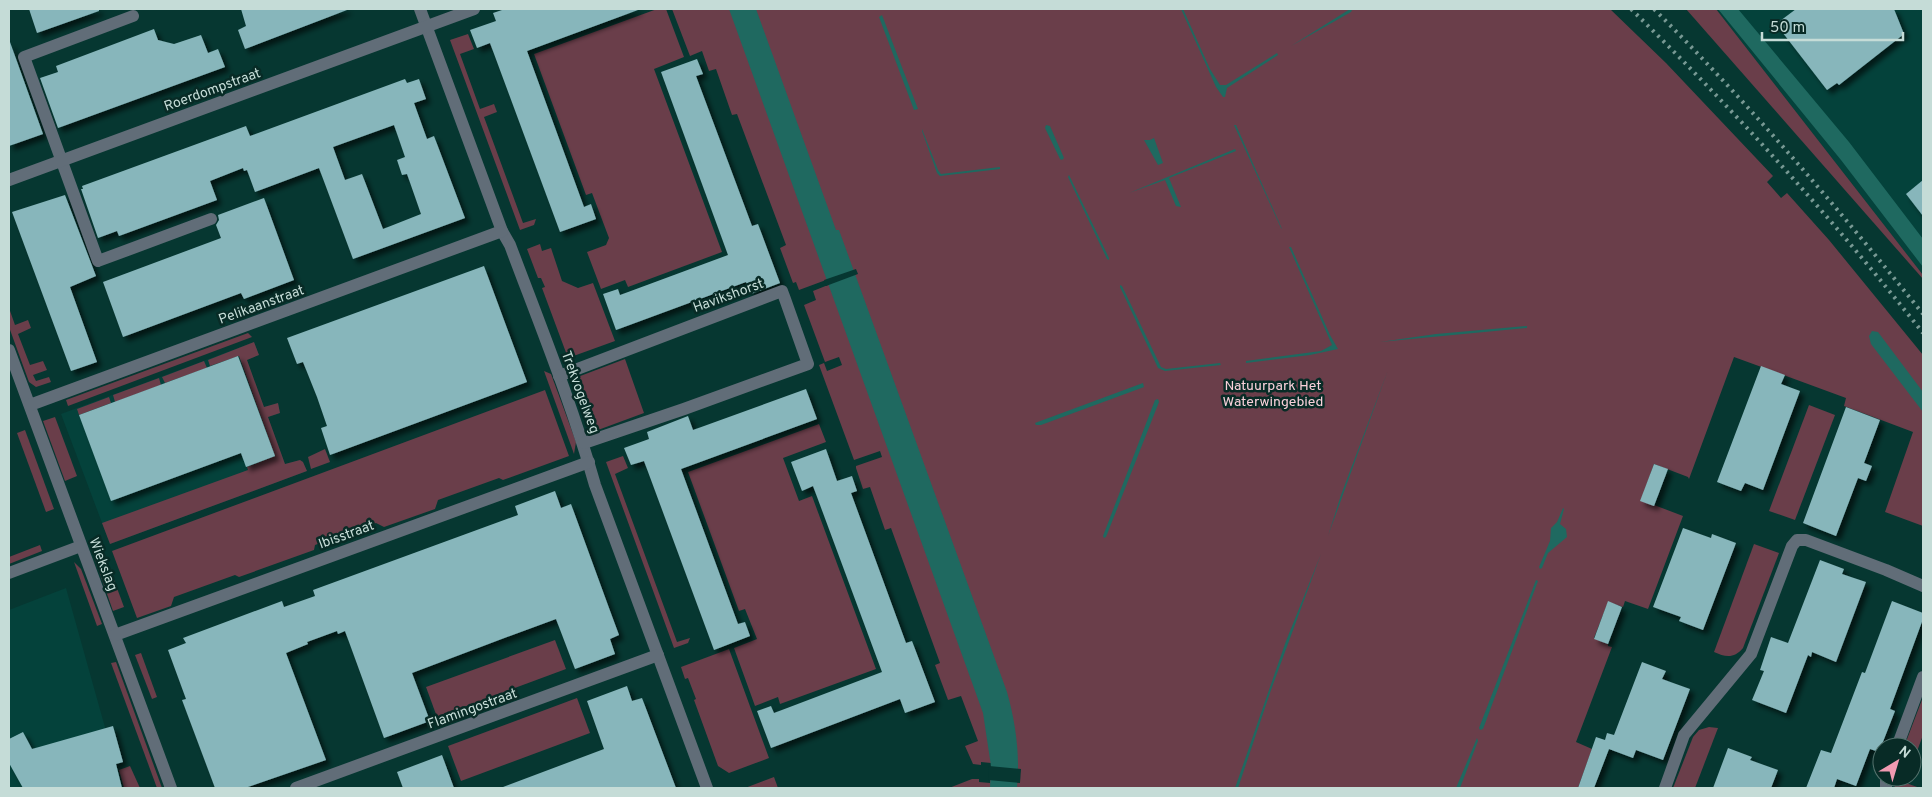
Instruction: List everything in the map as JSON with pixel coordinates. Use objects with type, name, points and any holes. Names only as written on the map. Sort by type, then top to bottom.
[{"type":"street","name":"Trekvogelweg","points":[[420,9],[584,443],[595,485],[707,788]]},
{"type":"street","name":"Roerdompstraat","points":[[9,180],[474,9]]},
{"type":"street","points":[[133,16],[24,57],[98,261],[211,219]]},
{"type":"street","name":"Pelikaanstraat","points":[[30,406],[502,230]]},
{"type":"street","name":"Havikshorst","points":[[559,376],[782,291],[785,299],[808,364],[584,443]]},
{"type":"street","name":"Wiekslag","points":[[9,350],[171,788]]},
{"type":"street","name":"Ibisstraat","points":[[115,635],[589,462]]},
{"type":"street","points":[[1664,788],[1684,735],[1751,654],[1792,546],[1797,540],[1806,540],[1923,586]]},
{"type":"street","points":[[9,573],[81,546]]},
{"type":"street","name":"Flamingostraat","points":[[296,788],[658,655]]},
{"type":"street","points":[[1901,737],[1923,677]]},
{"type":"shaded area","points":[[1716,9],[1923,9],[1923,275]]},
{"type":"shaded area","points":[[254,342],[259,355],[247,360],[264,407],[278,403],[280,413],[268,417],[285,464],[300,460],[307,471],[110,544],[61,414]]},
{"type":"shaded area","points":[[66,588],[122,788],[9,788],[9,610]]},
{"type":"green space","points":[[657,9],[666,9],[684,57],[654,69],[722,252],[628,287],[625,280],[601,289],[587,252],[606,245],[609,238],[592,193],[586,195],[534,54]]},
{"type":"green space","name":"Natuurpark Het Waterwingebied","points":[[672,9],[1610,9],[1666,63],[1773,176],[1767,182],[1781,198],[1787,193],[1829,240],[1923,355],[1923,526],[1885,512],[1913,432],[1844,406],[1846,398],[1734,357],[1689,479],[1654,464],[1641,500],[1683,516],[1648,609],[1625,601],[1623,607],[1608,602],[1594,638],[1612,647],[1576,742],[1592,749],[1578,788],[949,788],[972,779],[979,779],[979,782],[990,783],[991,763],[981,762],[981,765],[973,764],[965,746],[978,741],[961,696],[948,700],[935,665],[940,663],[891,528],[885,530],[870,487],[863,489],[856,466],[882,457],[880,451],[854,460],[819,365],[824,363],[827,371],[842,365],[839,357],[825,362],[804,305],[816,300],[813,291],[828,285],[826,280],[799,290],[796,282],[793,283],[780,248],[786,245],[737,114],[732,115],[716,69],[709,71],[702,51],[690,56]]},
{"type":"green space","points":[[1686,9],[1716,9],[1923,275],[1923,279]]},
{"type":"green space","points":[[468,34],[474,49],[460,54],[480,109],[494,104],[497,112],[484,117],[523,223],[536,219],[534,225],[520,230],[450,40]]},
{"type":"green space","points":[[540,244],[542,251],[551,248],[562,281],[578,288],[593,283],[615,341],[568,358],[542,288],[545,287],[541,278],[538,278],[527,249]]},
{"type":"green space","points":[[9,308],[15,325],[28,320],[31,328],[18,334],[30,365],[43,361],[47,370],[33,375],[36,381],[49,377],[51,382],[36,387],[29,382],[9,327]]},
{"type":"green space","points":[[248,333],[252,337],[68,406],[66,400]]},
{"type":"green space","points":[[254,342],[259,355],[247,360],[264,407],[278,403],[280,413],[268,417],[285,464],[300,460],[307,471],[110,544],[102,523],[248,470],[247,467],[275,456],[239,356],[210,366],[208,360]]},
{"type":"green space","points":[[625,359],[644,413],[598,430],[587,402],[584,403],[575,378]]},
{"type":"green space","points":[[204,361],[207,368],[165,383],[162,377]]},
{"type":"green space","points":[[544,371],[551,374],[576,442],[574,454]]},
{"type":"green space","points":[[159,378],[161,385],[115,402],[113,395]]},
{"type":"green space","points":[[545,390],[569,456],[503,480],[499,478],[438,500],[435,509],[384,527],[376,523],[315,545],[314,550],[239,577],[235,575],[174,597],[171,606],[137,618],[112,551]]},
{"type":"green space","points":[[109,397],[111,403],[79,415],[77,409]]},
{"type":"green space","points":[[1809,405],[1835,415],[1795,520],[1769,511]]},
{"type":"green space","points":[[55,417],[77,476],[65,481],[43,421]]},
{"type":"green space","points":[[819,424],[826,442],[783,458],[799,501],[812,496],[876,669],[780,704],[778,697],[755,706],[734,648],[757,639],[745,609],[739,611],[688,472]]},
{"type":"green space","points":[[25,430],[54,509],[46,512],[17,433]]},
{"type":"green space","points":[[325,449],[330,462],[311,469],[308,457]]},
{"type":"green space","points":[[623,456],[628,468],[615,474],[677,642],[690,638],[688,643],[674,648],[606,462]]},
{"type":"green space","points":[[1754,544],[1779,553],[1743,648],[1740,652],[1733,655],[1722,655],[1714,652]]},
{"type":"green space","points":[[40,545],[42,551],[9,564],[9,557]]},
{"type":"green space","points":[[104,553],[124,607],[113,611],[94,557]]},
{"type":"green space","points":[[74,562],[81,569],[102,624],[97,626]]},
{"type":"green space","points":[[555,640],[566,669],[437,717],[426,687]]},
{"type":"green space","points":[[729,649],[769,758],[729,773],[718,766],[694,700],[696,699],[688,678],[685,679],[681,667]]},
{"type":"green space","points":[[141,653],[157,697],[152,699],[135,655]]},
{"type":"green space","points":[[116,662],[162,788],[157,788],[111,663]]},
{"type":"green space","points":[[1923,697],[1922,738],[1908,737]]},
{"type":"green space","points":[[577,698],[590,733],[461,781],[448,746]]},
{"type":"green space","points":[[1709,727],[1718,728],[1695,788],[1673,788],[1693,737],[1699,730]]},
{"type":"green space","points":[[130,766],[140,788],[124,788],[119,770]]},
{"type":"green space","points":[[774,777],[778,788],[745,788]]},
{"type":"green space","points":[[1895,787],[1920,788],[1895,788]]},
{"type":"water","points":[[729,9],[756,9],[836,230],[839,230],[1007,692],[1016,740],[1017,788],[990,788],[991,766],[983,713]]},
{"type":"water","points":[[1181,9],[1183,9],[1210,69],[1220,85],[1226,85],[1277,53],[1278,55],[1227,88],[1225,97],[1223,97],[1216,87]]},
{"type":"water","points":[[1350,9],[1352,10],[1351,12],[1291,46]]},
{"type":"water","points":[[1718,9],[1738,9],[1849,142],[1923,239],[1923,267],[1841,160]]},
{"type":"water","points":[[882,15],[918,109],[914,110],[879,17]]},
{"type":"water","points":[[1046,125],[1050,126],[1064,158],[1062,160],[1045,128]]},
{"type":"water","points":[[1234,125],[1236,125],[1282,229],[1281,228]]},
{"type":"water","points":[[922,129],[941,174],[1000,167],[1000,169],[940,176],[937,173]]},
{"type":"water","points":[[1154,138],[1163,163],[1158,165],[1144,140]]},
{"type":"water","points":[[1235,149],[1236,151],[1169,178],[1181,207],[1176,206],[1165,180],[1129,193]]},
{"type":"water","points":[[1069,175],[1109,258],[1109,260],[1068,177]]},
{"type":"water","points":[[1289,247],[1291,247],[1338,349],[1310,355],[1246,363],[1246,361],[1321,351],[1332,345]]},
{"type":"water","points":[[1120,285],[1161,367],[1166,369],[1220,363],[1221,365],[1165,371],[1158,368]]},
{"type":"water","points":[[1527,326],[1527,328],[1380,342],[1436,334]]},
{"type":"water","points":[[1872,331],[1878,332],[1923,392],[1923,412],[1871,344],[1869,336]]},
{"type":"water","points":[[1388,370],[1328,536],[1341,495]]},
{"type":"water","points":[[1143,383],[1144,387],[1041,425],[1036,425],[1035,423]]},
{"type":"water","points":[[1158,399],[1159,402],[1104,538],[1103,536],[1155,400]]},
{"type":"water","points":[[1563,508],[1560,524],[1566,529],[1567,537],[1548,553],[1540,569],[1539,567],[1550,541],[1551,528],[1557,522]]},
{"type":"water","points":[[1321,554],[1271,690],[1238,788],[1235,788],[1286,641]]},
{"type":"water","points":[[1536,580],[1538,581],[1483,729],[1480,730],[1479,728]]},
{"type":"water","points":[[1477,738],[1478,741],[1460,788],[1456,788]]},
{"type":"pier","points":[[856,269],[858,274],[826,286],[824,280]]},
{"type":"pier","points":[[989,766],[1021,769],[1020,783],[988,780]]},
{"type":"building","points":[[29,9],[99,9],[99,11],[37,33]]},
{"type":"building","points":[[241,9],[347,10],[245,49],[238,30],[246,26]]},
{"type":"building","points":[[505,9],[638,9],[527,51],[584,207],[591,204],[596,219],[560,232],[490,43],[477,48],[470,30],[496,21],[493,13]]},
{"type":"building","points":[[1796,9],[1894,9],[1904,34],[1839,85],[1837,83],[1827,90],[1776,24]]},
{"type":"building","points":[[154,29],[158,40],[174,44],[201,35],[208,53],[218,49],[225,67],[58,128],[40,78],[58,72],[56,66]]},
{"type":"building","points":[[9,43],[43,134],[9,146]]},
{"type":"building","points":[[697,59],[703,74],[696,76],[752,226],[758,224],[780,283],[751,294],[746,282],[616,330],[603,294],[618,289],[620,295],[728,255],[661,72]]},
{"type":"building","points":[[405,79],[407,83],[419,79],[426,99],[414,103],[427,139],[434,136],[465,218],[353,259],[319,168],[255,192],[247,170],[244,171],[243,168],[210,181],[217,200],[119,236],[117,231],[98,238],[81,189],[83,189],[82,186],[246,126],[250,136]],"holes":[[[394,125],[405,157],[397,160],[402,175],[407,174],[421,214],[383,229],[362,174],[345,180],[333,147]]]},
{"type":"building","points":[[1923,180],[1923,216],[1906,194]]},
{"type":"building","points":[[65,195],[96,276],[70,287],[97,362],[71,371],[12,212]]},
{"type":"building","points":[[264,198],[294,280],[244,299],[241,293],[123,337],[103,282],[221,238],[216,225],[219,220],[218,215]]},
{"type":"building","points":[[484,266],[527,382],[330,455],[321,428],[327,426],[317,397],[303,362],[297,364],[287,338]]},
{"type":"building","points":[[238,356],[275,456],[246,467],[241,453],[111,501],[79,415]]},
{"type":"building","points":[[1761,366],[1785,375],[1781,384],[1800,391],[1763,490],[1745,483],[1741,491],[1717,482]]},
{"type":"building","points":[[806,389],[817,419],[681,469],[738,624],[745,622],[750,636],[714,650],[644,461],[631,465],[624,448],[649,439],[647,432],[688,416],[693,430]]},
{"type":"building","points":[[1846,407],[1880,420],[1864,463],[1872,466],[1866,481],[1858,478],[1836,536],[1803,523]]},
{"type":"building","points":[[826,449],[837,481],[852,476],[857,491],[851,493],[906,643],[912,641],[935,702],[905,713],[900,699],[771,748],[757,711],[771,706],[774,713],[882,672],[813,486],[802,491],[791,462]]},
{"type":"building","points":[[1654,464],[1668,469],[1654,506],[1640,501]]},
{"type":"building","points":[[555,491],[561,508],[571,504],[619,635],[610,639],[615,654],[575,669],[556,619],[412,673],[430,721],[384,738],[345,631],[338,634],[337,631],[307,642],[308,644],[286,653],[326,760],[245,788],[215,788],[182,700],[186,699],[168,650],[186,643],[183,638],[282,601],[284,607],[315,596],[313,590],[518,515],[515,506]]},
{"type":"building","points":[[1683,528],[1711,538],[1712,534],[1736,543],[1703,630],[1679,621],[1681,617],[1653,607]]},
{"type":"building","points":[[1820,560],[1844,569],[1842,574],[1866,582],[1836,662],[1812,652],[1811,657],[1808,655],[1786,713],[1752,700],[1764,671],[1760,670],[1771,637],[1788,643]]},
{"type":"building","points":[[1608,601],[1622,607],[1608,644],[1594,639]]},
{"type":"building","points":[[1892,601],[1923,613],[1923,619],[1890,709],[1895,711],[1885,737],[1872,737],[1872,750],[1870,749],[1856,786],[1837,779],[1834,788],[1806,788],[1821,750],[1831,753],[1862,672],[1865,673]]},
{"type":"building","points":[[1642,662],[1666,671],[1662,679],[1690,689],[1663,760],[1636,750],[1633,758],[1609,749],[1594,788],[1578,788],[1596,737],[1605,740],[1607,733],[1614,735]]},
{"type":"building","points":[[627,686],[632,701],[642,698],[676,788],[503,788],[604,749],[587,701]]},
{"type":"building","points":[[113,726],[123,762],[116,764],[122,788],[23,788],[9,763],[9,739],[23,732],[32,749]]},
{"type":"building","points":[[1728,748],[1752,757],[1750,760],[1778,770],[1771,788],[1713,788]]},
{"type":"building","points":[[442,755],[454,788],[403,788],[397,772]]},
{"type":"railway","points":[[1631,9],[1782,166],[1923,333]]},
{"type":"railway","points":[[1654,9],[1725,82],[1793,158],[1923,314]]}]
